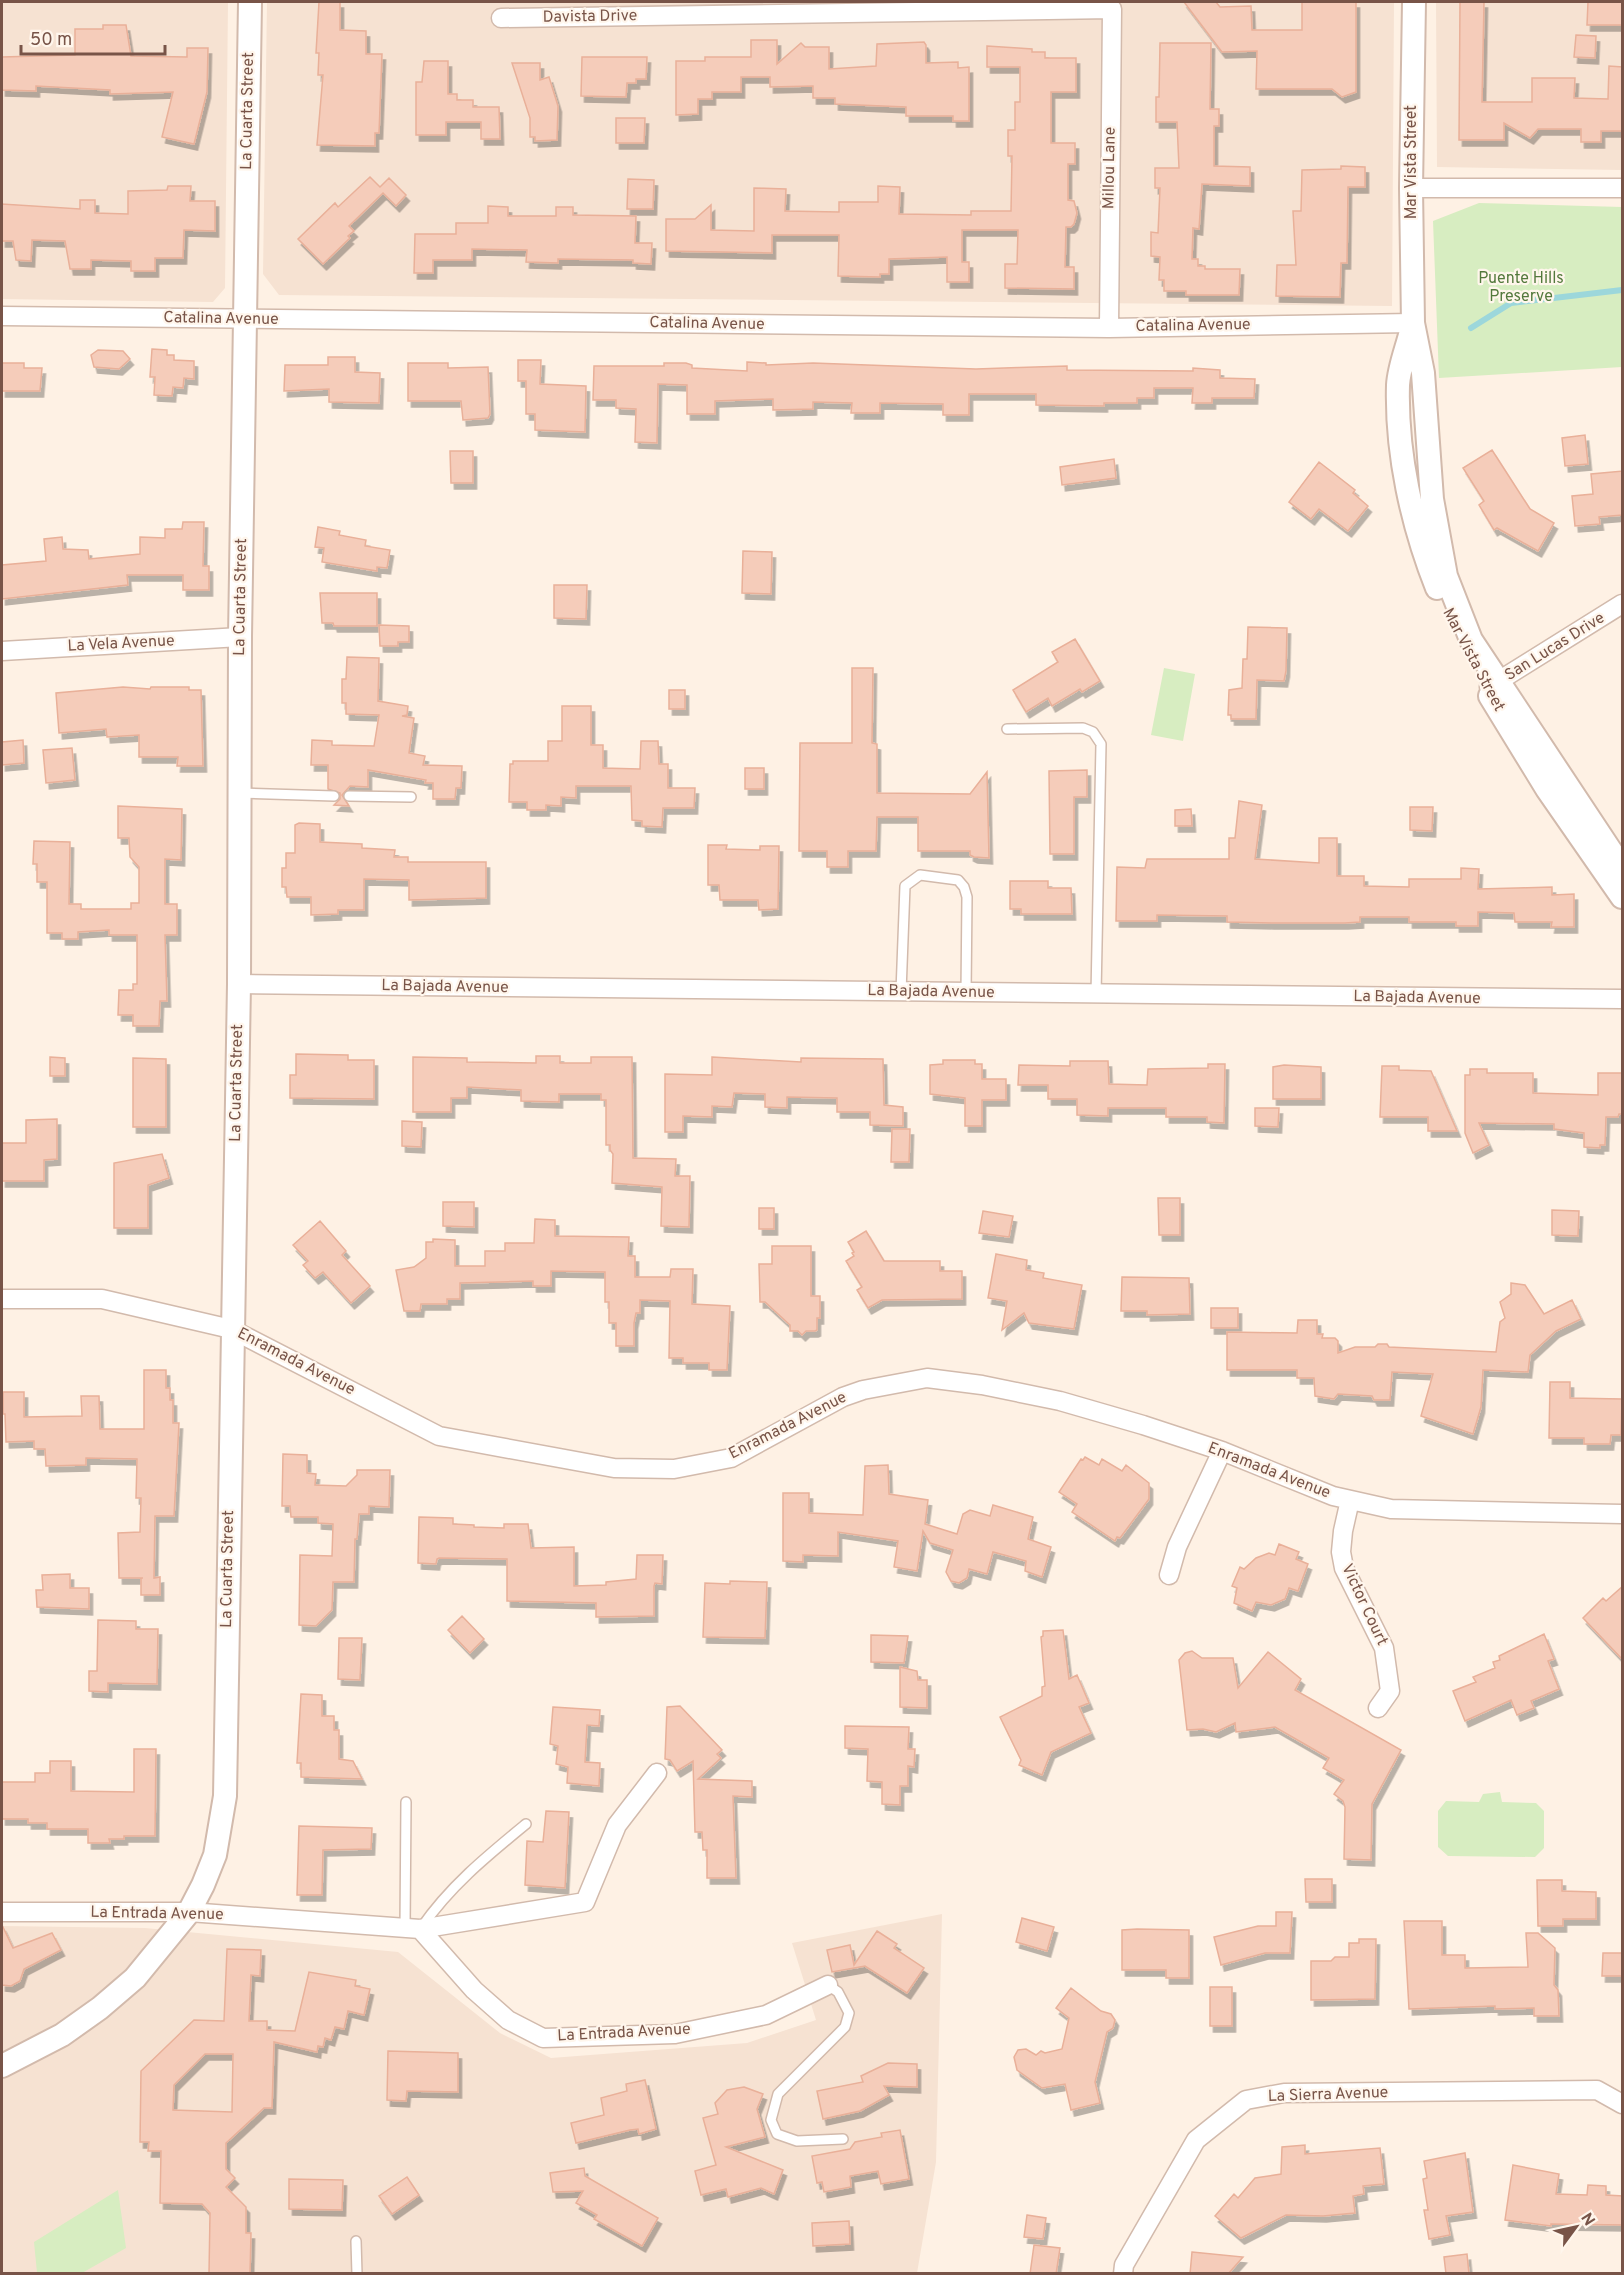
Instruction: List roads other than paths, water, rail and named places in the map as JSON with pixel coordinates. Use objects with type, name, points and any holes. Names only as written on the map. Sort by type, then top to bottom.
[{"type":"street","name":"La Cuarta Street","points":[[2,2066],[62,2035],[100,2008],[135,1978],[189,1912],[215,1855],[225,1796],[231,1329],[239,984],[240,637],[250,2]]},
{"type":"street","name":"Mar Vista Street","points":[[1414,2],[1411,188],[1413,323],[1398,383],[1408,486],[1430,568],[1455,632],[1623,868]]},
{"type":"street","name":"Davista Drive","points":[[501,18],[1112,9]]},
{"type":"street","name":"Millou Lane","points":[[1108,328],[1112,9]]},
{"type":"street","points":[[1411,188],[1623,188]]},
{"type":"street","name":"Catalina Avenue","points":[[2,316],[1108,328],[1413,323]]},
{"type":"street","name":"San Lucas Drive","points":[[1492,685],[1623,604]]},
{"type":"street","name":"La Vela Avenue","points":[[2,651],[240,637]]},
{"type":"street","name":"Mar Vista Street","points":[[1492,685],[1546,789],[1623,897]]},
{"type":"street","name":"La Bajada Avenue","points":[[239,984],[1623,999]]},
{"type":"street","name":"Enramada Avenue","points":[[2,1299],[102,1299],[231,1329],[439,1436],[614,1468],[674,1469],[731,1458],[843,1397],[863,1390],[927,1378],[982,1385],[1060,1401],[1222,1451],[1333,1496],[1391,1509],[1623,1514]]},
{"type":"street","points":[[1169,1575],[1177,1547],[1222,1451]]},
{"type":"street","name":"Victor Court","points":[[1350,1500],[1341,1552],[1344,1568],[1384,1648],[1390,1691],[1378,1708]]},
{"type":"street","name":"La Entrada Avenue","points":[[2,1912],[189,1912],[413,1929],[585,1902],[617,1825],[657,1773]]},
{"type":"street","name":"La Entrada Avenue","points":[[413,1929],[474,1990],[508,2020],[543,2038],[675,2034],[766,2015],[828,1985]]},
{"type":"street","name":"La Sierra Avenue","points":[[1124,2274],[1124,2265],[1196,2140],[1246,2100],[1284,2093],[1597,2090],[1623,2104]]},
{"type":"lane","points":[[1007,729],[1083,728],[1093,732],[1101,744],[1096,994]]},
{"type":"lane","points":[[240,793],[334,796]]},
{"type":"lane","points":[[349,796],[411,797]]},
{"type":"lane","points":[[900,992],[905,886],[920,874],[958,880],[964,887],[967,897],[966,993]]},
{"type":"lane","points":[[406,1802],[413,1929]]},
{"type":"lane","points":[[413,1929],[465,1875],[526,1824]]},
{"type":"lane","points":[[828,1985],[838,1992],[849,2013],[846,2027],[778,2094],[771,2120],[777,2134],[797,2141],[843,2139]]},
{"type":"lane","points":[[356,2241],[357,2274]]},
{"type":"waterway","points":[[1471,328],[1511,303],[1622,290]]},
{"type":"park label","name":"Puente Hills Preserve","points":[[1521,288]]}]
